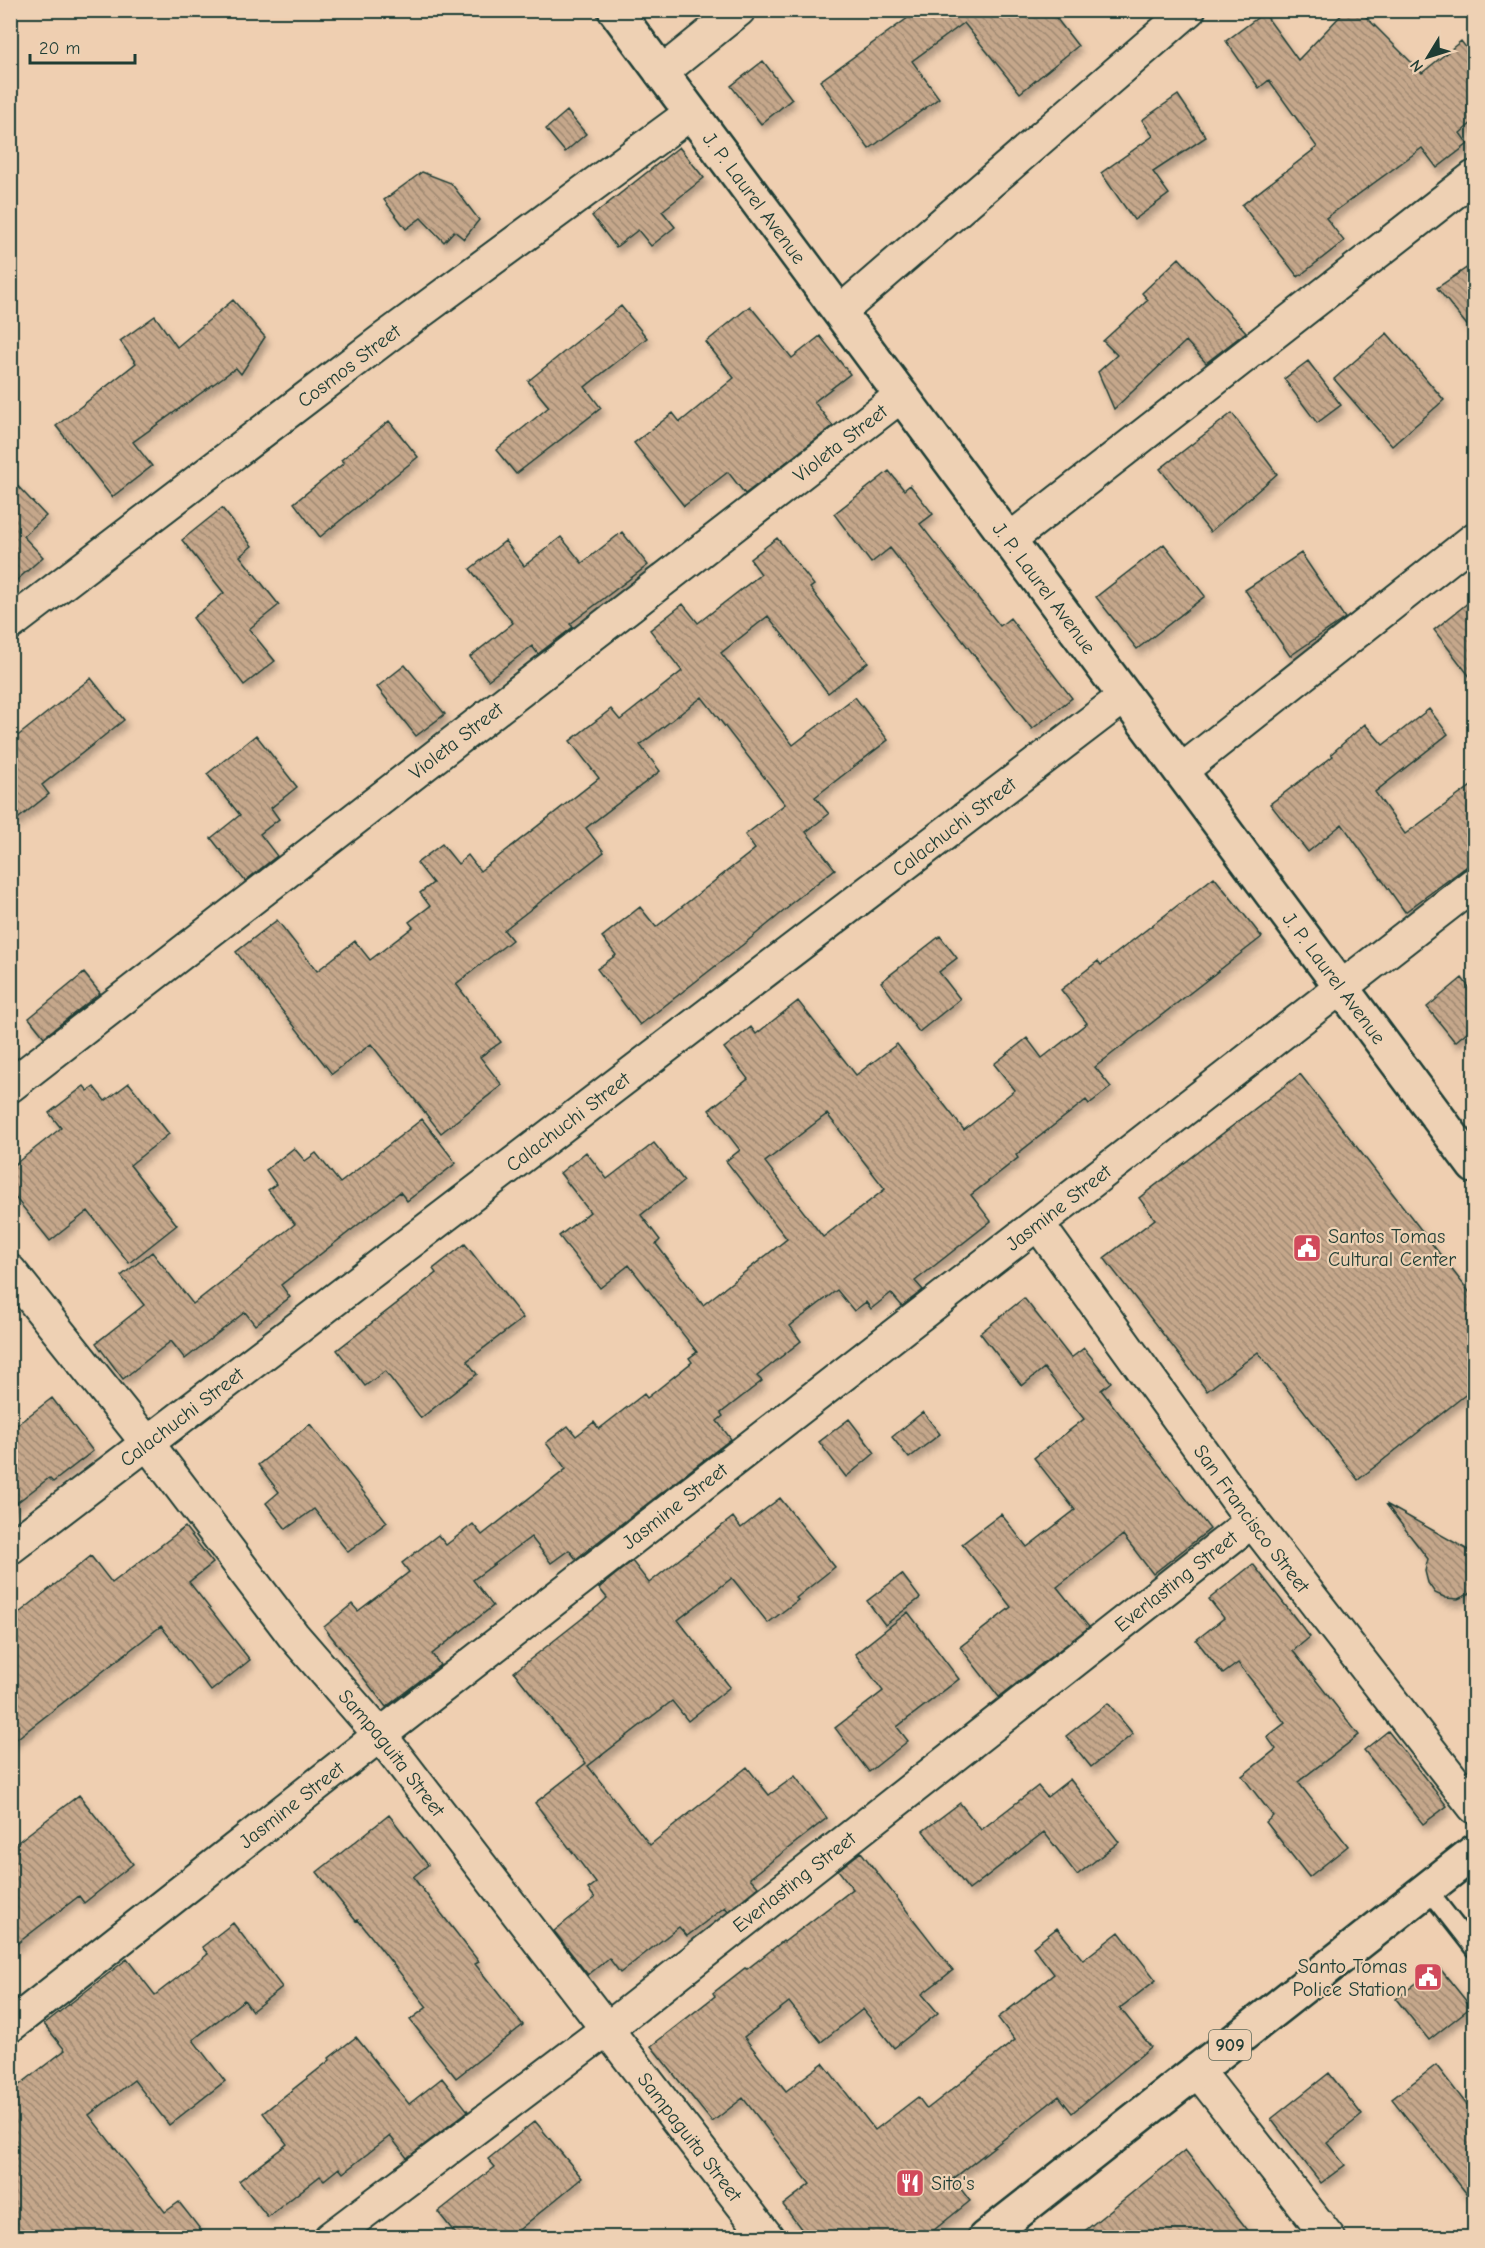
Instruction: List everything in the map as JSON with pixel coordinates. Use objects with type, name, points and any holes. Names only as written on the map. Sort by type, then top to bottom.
[{"type":"street","name":"J. P. Laurel Avenue","points":[[615,10],[1474,1166]]},
{"type":"street","points":[[661,73],[740,10]]},
{"type":"street","points":[[840,312],[1189,10]]},
{"type":"street","name":"Cosmos Street","points":[[10,624],[385,338],[692,113]]},
{"type":"street","points":[[1009,540],[1474,177]]},
{"type":"street","name":"Violeta Street","points":[[10,1086],[902,395]]},
{"type":"street","points":[[1181,771],[1474,539]]},
{"type":"street","name":"Calachuchi Street","points":[[10,1548],[1125,696]]},
{"type":"street","name":"Jasmine Street","points":[[10,2026],[1474,884]]},
{"type":"street","name":"San Francisco Street","points":[[1038,1224],[1252,1521],[1474,1807]]},
{"type":"street","name":"Sampaguita Street","points":[[10,1271],[148,1444],[293,1635],[380,1736],[768,2238]]},
{"type":"street","name":"Everlasting Street","points":[[330,2238],[607,2029],[1252,1521]]},
{"type":"street","name":"909","points":[[985,2238],[1474,1852]]},
{"type":"street","points":[[1197,2070],[1329,2238]]},
{"type":"lane","points":[[1427,1889],[1474,1949]]},
{"type":"building","points":[[919,10],[1050,10],[1078,46],[1020,93],[964,23],[912,61],[939,98],[869,149],[820,81]]},
{"type":"building","points":[[1346,10],[1359,10],[1422,73],[1461,41],[1474,58],[1474,121],[1460,133],[1468,144],[1437,168],[1422,148],[1326,218],[1344,241],[1298,277],[1242,205],[1317,147],[1269,80],[1259,88],[1226,41],[1264,13],[1298,60]]},
{"type":"building","points":[[763,61],[792,99],[761,124],[731,86]]},
{"type":"building","points":[[1178,95],[1206,137],[1153,172],[1169,194],[1134,220],[1101,173],[1153,136],[1142,120]]},
{"type":"building","points":[[567,111],[586,134],[565,152],[546,129]]},
{"type":"building","points":[[679,147],[704,178],[662,211],[675,227],[651,246],[638,230],[616,247],[592,216]]},
{"type":"building","points":[[422,172],[451,183],[479,220],[464,239],[454,231],[444,242],[421,218],[406,229],[384,200]]},
{"type":"building","points":[[1179,258],[1246,332],[1206,363],[1186,341],[1114,409],[1098,372],[1117,355],[1103,341],[1148,300],[1142,293]]},
{"type":"building","points":[[1474,263],[1474,334],[1437,288]]},
{"type":"building","points":[[233,300],[265,337],[241,374],[236,368],[133,442],[152,466],[112,497],[56,426],[136,363],[120,341],[155,316],[177,347]]},
{"type":"building","points":[[621,306],[647,338],[585,387],[601,408],[516,474],[496,450],[549,407],[528,381]]},
{"type":"building","points":[[750,306],[792,358],[820,336],[850,374],[814,402],[833,426],[745,494],[728,472],[684,506],[634,443],[673,413],[680,422],[734,378],[706,342]]},
{"type":"building","points":[[1387,333],[1444,400],[1392,446],[1334,379]]},
{"type":"building","points":[[1308,361],[1341,405],[1317,423],[1284,379]]},
{"type":"building","points":[[1232,413],[1277,474],[1210,532],[1160,469]]},
{"type":"building","points":[[389,421],[418,457],[320,537],[294,503],[344,463],[341,460]]},
{"type":"building","points":[[889,471],[904,490],[910,485],[933,514],[920,524],[1000,626],[1010,618],[1072,698],[1032,729],[890,548],[871,563],[834,514]]},
{"type":"building","points":[[10,478],[46,516],[23,536],[43,557],[10,586]]},
{"type":"building","points":[[222,508],[252,546],[240,556],[279,605],[249,629],[275,661],[244,685],[193,618],[224,593],[182,540]]},
{"type":"building","points":[[622,532],[648,565],[570,624],[573,627],[538,654],[532,646],[488,680],[470,657],[513,623],[470,569],[505,541],[524,566],[561,537],[582,563]]},
{"type":"building","points":[[777,538],[814,585],[810,588],[868,662],[828,693],[768,616],[721,653],[793,745],[855,697],[888,740],[815,797],[829,814],[806,832],[835,869],[640,1025],[597,969],[616,955],[602,937],[640,907],[656,927],[755,849],[745,835],[785,804],[702,697],[640,745],[660,771],[586,828],[604,852],[504,930],[512,940],[456,984],[501,1042],[480,1057],[502,1085],[441,1133],[371,1044],[332,1074],[236,952],[277,920],[317,971],[355,941],[370,960],[413,927],[409,922],[430,906],[420,893],[433,883],[417,863],[442,844],[458,864],[468,855],[480,871],[599,778],[570,741],[611,709],[620,720],[682,671],[650,630],[683,604],[698,623],[761,574],[750,559]]},
{"type":"building","points":[[1164,544],[1205,596],[1137,649],[1096,597]]},
{"type":"building","points":[[1301,553],[1345,618],[1290,656],[1245,590]]},
{"type":"building","points":[[1474,598],[1474,682],[1434,630]]},
{"type":"building","points":[[405,665],[445,714],[416,736],[377,687]]},
{"type":"building","points":[[91,678],[124,720],[42,785],[49,794],[10,825],[10,742]]},
{"type":"building","points":[[1429,709],[1448,734],[1375,792],[1405,834],[1474,784],[1474,861],[1405,912],[1342,824],[1308,852],[1270,804],[1333,756],[1331,754],[1365,724],[1383,745]]},
{"type":"building","points":[[256,735],[297,787],[271,808],[279,819],[260,834],[277,856],[245,881],[211,838],[240,815],[207,774]]},
{"type":"building","points":[[1214,877],[1262,937],[1095,1067],[1111,1087],[1089,1104],[1086,1100],[1016,1155],[1018,1158],[971,1195],[991,1221],[915,1281],[923,1290],[902,1306],[891,1293],[871,1309],[866,1302],[854,1311],[837,1290],[790,1326],[801,1341],[757,1376],[762,1381],[721,1413],[723,1416],[717,1421],[731,1439],[576,1559],[569,1550],[551,1563],[531,1537],[473,1580],[493,1606],[432,1654],[440,1665],[386,1707],[324,1627],[352,1604],[358,1611],[409,1572],[402,1563],[438,1535],[446,1545],[473,1524],[482,1535],[566,1469],[546,1443],[568,1426],[576,1436],[594,1422],[599,1429],[644,1394],[647,1398],[692,1362],[689,1358],[697,1352],[629,1265],[600,1288],[559,1236],[590,1212],[560,1173],[586,1152],[607,1179],[654,1143],[684,1181],[641,1215],[660,1240],[656,1244],[703,1305],[787,1239],[726,1161],[740,1150],[709,1110],[748,1079],[724,1048],[751,1027],[756,1034],[798,1001],[856,1075],[897,1044],[964,1130],[1015,1090],[994,1064],[1027,1038],[1042,1058],[1087,1023],[1061,990],[1098,961],[1101,965]],"holes":[[[827,1114],[885,1189],[823,1237],[765,1162]]]},
{"type":"building","points":[[940,936],[957,958],[939,972],[960,999],[919,1032],[881,982]]},
{"type":"building","points":[[84,973],[100,993],[44,1037],[29,1018]]},
{"type":"building","points":[[1462,978],[1474,994],[1474,1026],[1455,1042],[1427,1007]]},
{"type":"building","name":"Santos Tomas Cultural Center","points":[[1300,1074],[1474,1298],[1474,1388],[1358,1480],[1258,1352],[1207,1391],[1104,1258],[1155,1219],[1139,1198]]},
{"type":"building","points":[[129,1083],[169,1134],[130,1165],[177,1225],[129,1263],[88,1211],[50,1241],[10,1191],[10,1168],[61,1128],[49,1113],[84,1086],[88,1091],[94,1087],[105,1101]]},
{"type":"building","points":[[422,1119],[456,1163],[407,1201],[400,1192],[281,1285],[290,1297],[255,1325],[245,1312],[185,1359],[171,1341],[123,1379],[96,1343],[144,1305],[121,1276],[152,1252],[193,1304],[295,1224],[268,1190],[276,1184],[266,1170],[294,1148],[305,1161],[316,1153],[340,1183]]},
{"type":"building","points":[[465,1244],[523,1318],[467,1361],[477,1374],[421,1418],[385,1371],[365,1386],[337,1350],[436,1273],[433,1269]]},
{"type":"building","points":[[1024,1298],[1071,1358],[1084,1348],[1111,1382],[1101,1390],[1210,1529],[1153,1574],[1123,1535],[1057,1587],[1089,1627],[999,1697],[960,1647],[1011,1607],[962,1544],[1001,1514],[1027,1547],[1075,1510],[1034,1458],[1084,1419],[1044,1368],[1022,1386],[980,1333]]},
{"type":"building","points":[[52,1398],[93,1451],[53,1482],[49,1478],[10,1508],[10,1430]]},
{"type":"building","points":[[923,1412],[940,1434],[909,1458],[892,1437]]},
{"type":"building","points":[[849,1419],[875,1453],[846,1477],[819,1442]]},
{"type":"building","points":[[310,1424],[387,1522],[348,1552],[314,1509],[286,1529],[266,1503],[279,1492],[258,1465]]},
{"type":"building","points":[[780,1498],[835,1567],[768,1623],[732,1578],[678,1620],[730,1687],[688,1721],[672,1701],[588,1766],[650,1845],[747,1767],[769,1795],[795,1776],[827,1818],[750,1878],[758,1887],[728,1911],[725,1907],[687,1936],[679,1927],[620,1973],[609,1958],[588,1975],[554,1931],[595,1898],[588,1889],[596,1883],[535,1803],[586,1763],[514,1672],[607,1598],[599,1588],[632,1561],[649,1583],[733,1517],[741,1528]]},
{"type":"building","points":[[1386,1504],[1470,1551],[1474,1557],[1474,1587],[1469,1594],[1458,1599],[1446,1598],[1435,1593],[1428,1583],[1425,1571],[1428,1559]]},
{"type":"building","points":[[185,1527],[213,1563],[189,1582],[250,1660],[211,1691],[161,1626],[10,1744],[10,1620],[91,1556],[112,1583]]},
{"type":"building","points":[[1253,1564],[1310,1637],[1293,1651],[1359,1735],[1298,1782],[1348,1846],[1309,1877],[1266,1822],[1273,1816],[1242,1776],[1276,1749],[1267,1737],[1285,1723],[1238,1663],[1223,1674],[1196,1640],[1224,1618],[1209,1599]]},
{"type":"building","points":[[902,1574],[920,1598],[885,1625],[867,1601]]},
{"type":"building","points":[[908,1612],[959,1679],[897,1727],[908,1741],[869,1772],[835,1728],[883,1691],[855,1654]]},
{"type":"building","points":[[1108,1703],[1133,1734],[1091,1767],[1066,1736]]},
{"type":"building","points":[[1388,1731],[1447,1806],[1423,1824],[1364,1750]]},
{"type":"building","points":[[1070,1779],[1119,1842],[1077,1875],[1044,1832],[969,1890],[923,1831],[960,1803],[981,1830],[1038,1786],[1047,1797]]},
{"type":"building","points":[[79,1795],[133,1864],[84,1903],[79,1896],[10,1949],[10,1848]]},
{"type":"building","points":[[389,1815],[428,1865],[413,1877],[479,1962],[475,1964],[523,2025],[456,2078],[410,2020],[427,2007],[317,1872]]},
{"type":"building","points":[[861,1852],[953,1970],[922,1994],[938,2013],[894,2048],[863,2009],[821,2042],[789,2002],[744,2037],[786,2091],[823,2063],[875,2130],[918,2097],[927,2109],[1015,2040],[998,2018],[1054,1974],[1033,1947],[1057,1928],[1083,1960],[1119,1932],[1156,1980],[1120,2008],[1151,2047],[1072,2113],[1059,2096],[953,2179],[970,2201],[924,2238],[808,2238],[783,2205],[810,2184],[743,2098],[712,2122],[651,2046],[715,1996],[713,1993],[745,1968],[747,1969],[784,1942],[853,1889],[838,1870]]},
{"type":"building","points":[[233,1923],[282,1987],[252,2011],[244,2000],[193,2040],[225,2081],[169,2125],[134,2080],[89,2115],[165,2212],[179,2202],[207,2238],[10,2238],[10,2092],[65,2050],[44,2024],[127,1959],[155,1995],[208,1954],[202,1947]]},
{"type":"building","points":[[1438,1966],[1471,2007],[1429,2040],[1396,1999]]},
{"type":"building","points":[[356,2037],[409,2104],[442,2078],[468,2111],[407,2158],[390,2136],[343,2173],[339,2168],[324,2180],[320,2176],[268,2217],[239,2181],[287,2144],[263,2113]]},
{"type":"building","points":[[1436,2065],[1474,2114],[1474,2203],[1392,2099]]},
{"type":"building","points":[[1329,2073],[1362,2115],[1327,2143],[1345,2165],[1321,2183],[1271,2119]]},
{"type":"building","points":[[535,2121],[582,2178],[509,2238],[459,2238],[438,2212],[495,2167],[488,2159]]},
{"type":"building","points":[[1185,2150],[1254,2238],[1076,2238]]},
{"type":"place","name":"Santos Tomas Cultural Center","points":[[1307,1248]]},
{"type":"place","name":"Santo Tomas Police Station","points":[[1428,1977]]},
{"type":"place","name":"Sito's","points":[[910,2183]]}]
